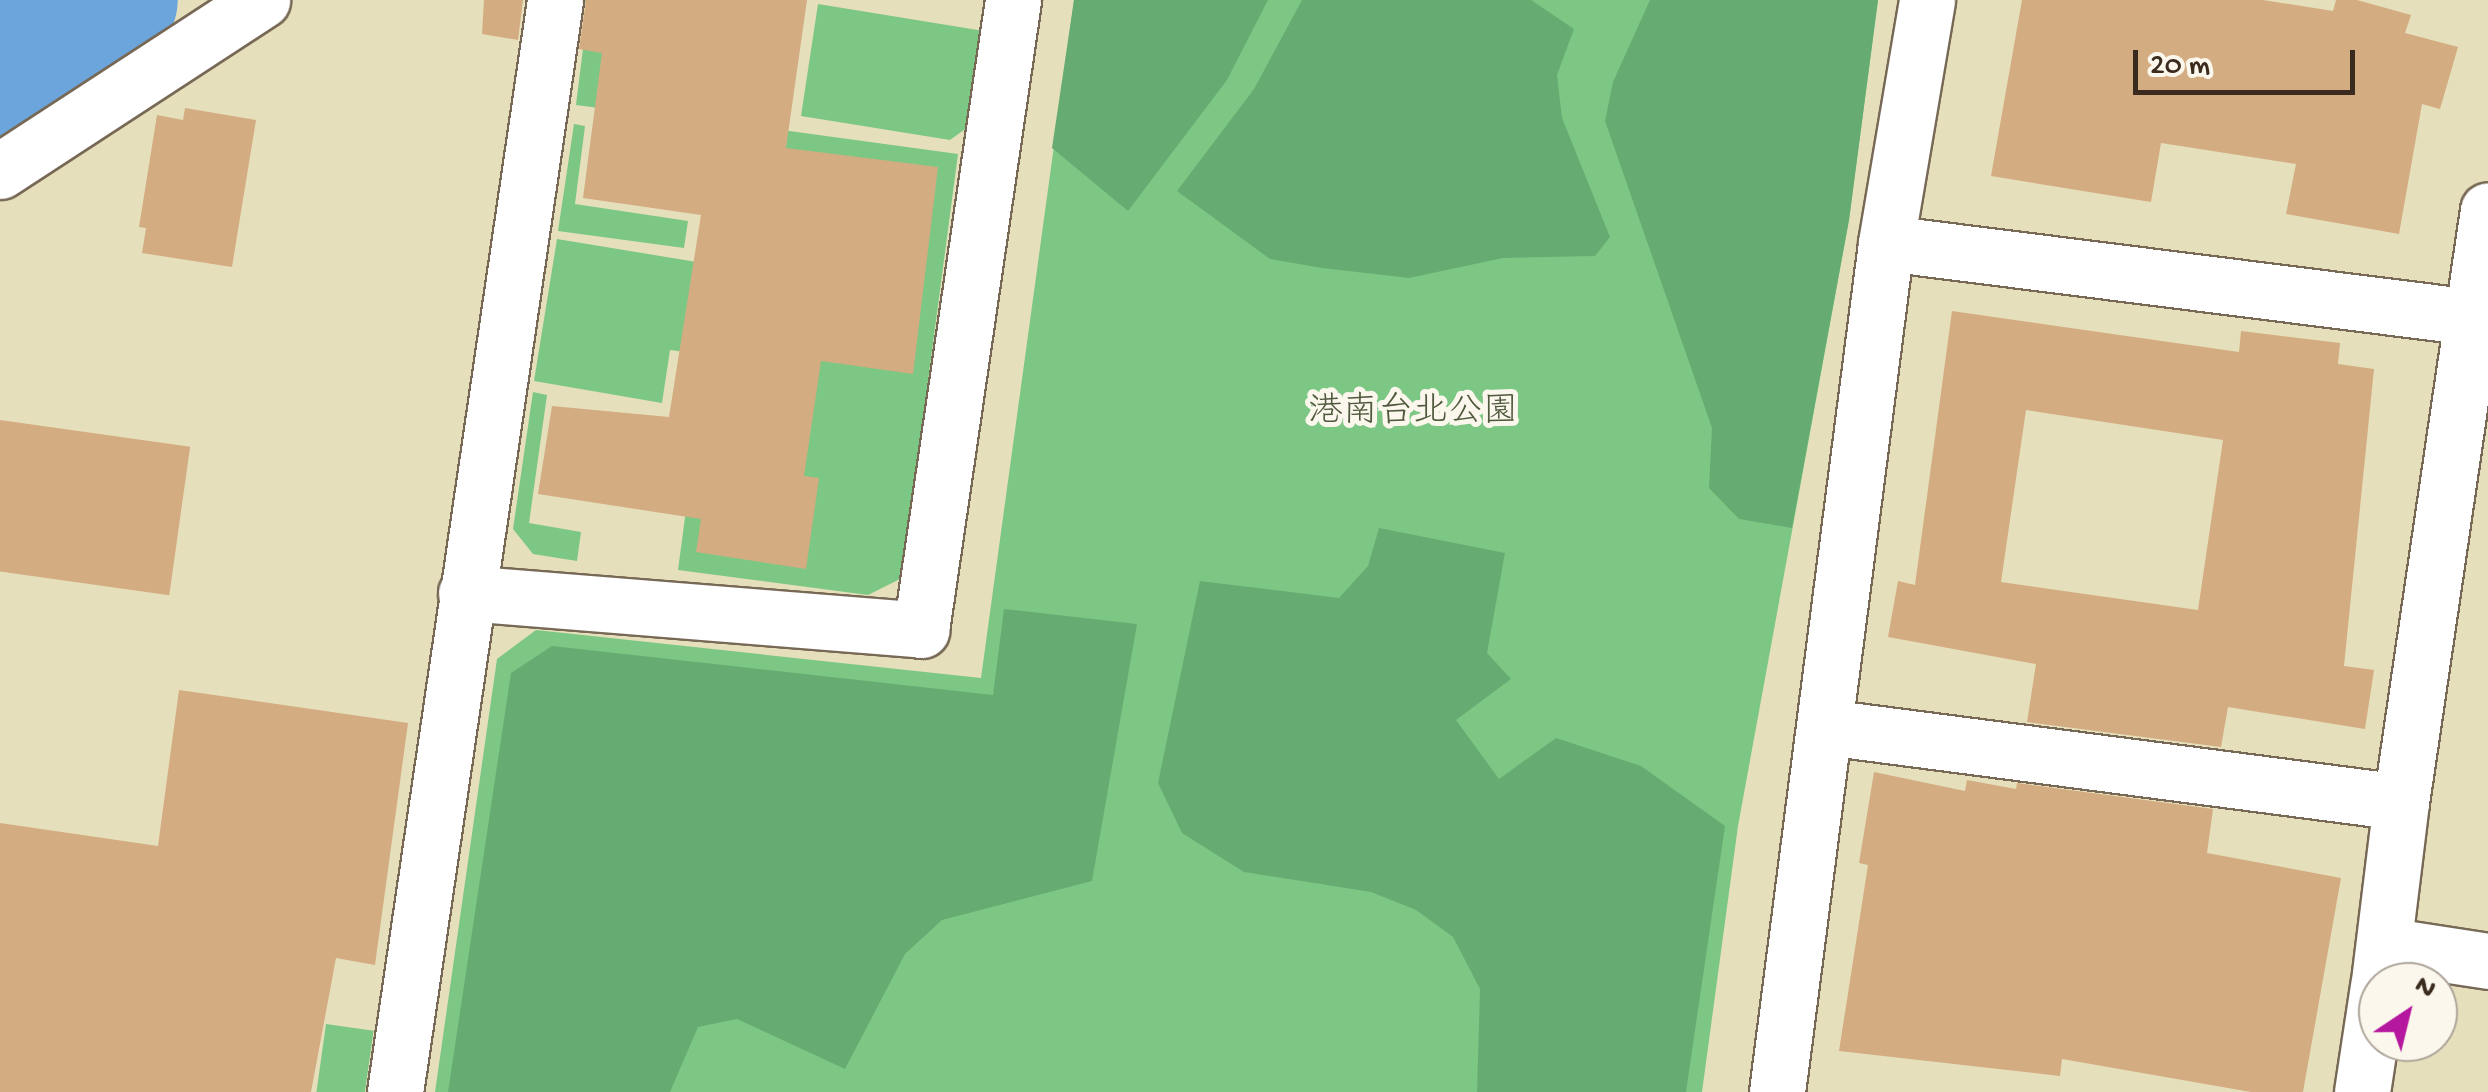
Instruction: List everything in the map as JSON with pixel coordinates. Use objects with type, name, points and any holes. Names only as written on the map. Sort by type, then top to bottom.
[{"type":"street","points":[[0,171],[262,0]]},
{"type":"street","points":[[395,1092],[555,0]]},
{"type":"street","points":[[466,593],[921,630],[1013,0]]},
{"type":"street","points":[[1777,1092],[1886,242],[1927,0]]},
{"type":"street","points":[[2381,962],[2401,802],[2481,318],[2488,210]]},
{"type":"street","points":[[1886,242],[2481,318]]},
{"type":"street","points":[[1826,727],[2401,802]]},
{"type":"street","points":[[2458,964],[2488,961]]},
{"type":"street","points":[[2362,1092],[2366,1062]]},
{"type":"green space","points":[[589,0],[738,124],[958,154],[902,578],[868,595],[678,570],[737,126],[576,105]]},
{"type":"green space","name":"港南台北公園","points":[[1074,0],[1878,0],[1849,220],[1738,826],[1702,1092],[435,1092],[497,659],[536,630],[981,678]]},
{"type":"green space","points":[[1074,0],[1268,0],[1227,80],[1128,211],[1052,148]]},
{"type":"green space","points":[[1302,0],[1531,0],[1574,29],[1557,75],[1562,118],[1610,237],[1595,256],[1503,258],[1409,278],[1322,268],[1270,259],[1177,191],[1254,89]]},
{"type":"green space","points":[[1650,0],[1878,0],[1849,220],[1792,528],[1739,519],[1709,488],[1712,428],[1605,121],[1613,82]]},
{"type":"green space","points":[[818,4],[984,31],[968,127],[950,140],[801,116]]},
{"type":"green space","points":[[574,124],[585,126],[575,204],[688,221],[684,248],[558,231]]},
{"type":"green space","points":[[557,239],[715,265],[700,354],[670,350],[662,403],[534,381]]},
{"type":"green space","points":[[533,392],[547,395],[529,523],[581,532],[577,561],[533,554],[513,529]]},
{"type":"green space","points":[[1379,528],[1505,553],[1487,653],[1511,679],[1456,720],[1499,779],[1556,738],[1641,766],[1725,826],[1686,1092],[1477,1092],[1480,989],[1453,937],[1416,910],[1371,892],[1244,872],[1182,833],[1158,783],[1200,581],[1339,598],[1368,566]]},
{"type":"green space","points":[[1004,609],[1137,624],[1092,881],[942,920],[905,954],[845,1069],[737,1019],[698,1027],[670,1092],[448,1092],[511,673],[552,646],[993,695]]},
{"type":"green space","points":[[326,1024],[374,1031],[365,1092],[316,1092]]},
{"type":"building","points":[[484,0],[523,0],[518,40],[482,34]]},
{"type":"building","points":[[586,0],[807,0],[786,148],[938,167],[913,374],[821,361],[804,476],[819,478],[806,569],[696,552],[701,519],[538,494],[552,406],[669,417],[701,215],[583,198],[602,53],[579,49]]},
{"type":"building","points":[[2022,0],[2263,0],[2333,11],[2336,0],[2357,0],[2411,15],[2405,33],[2458,47],[2440,109],[2422,104],[2399,234],[2286,214],[2296,164],[2161,143],[2151,202],[1991,176]]},
{"type":"building","points":[[185,108],[256,120],[232,267],[142,253],[146,228],[139,227],[157,115],[183,120]]},
{"type":"building","points":[[1952,311],[2239,352],[2241,331],[2340,343],[2338,364],[2374,369],[2344,666],[2374,670],[2365,729],[2228,707],[2221,747],[2027,722],[2036,664],[1888,637],[1898,581],[1915,585]],"holes":[[[2026,410],[2223,440],[2198,610],[2001,582]]]},
{"type":"building","points":[[0,420],[190,447],[169,595],[0,571]]},
{"type":"building","points":[[179,690],[408,723],[375,965],[336,958],[311,1092],[0,1092],[0,823],[158,846]]},
{"type":"building","points":[[1874,772],[1965,791],[1967,780],[2016,789],[2017,783],[2213,809],[2207,853],[2341,878],[2303,1092],[2251,1092],[2062,1059],[2060,1076],[1839,1051],[1868,865],[1859,863]]},
{"type":"waterway","points":[[0,74],[112,0]]}]
